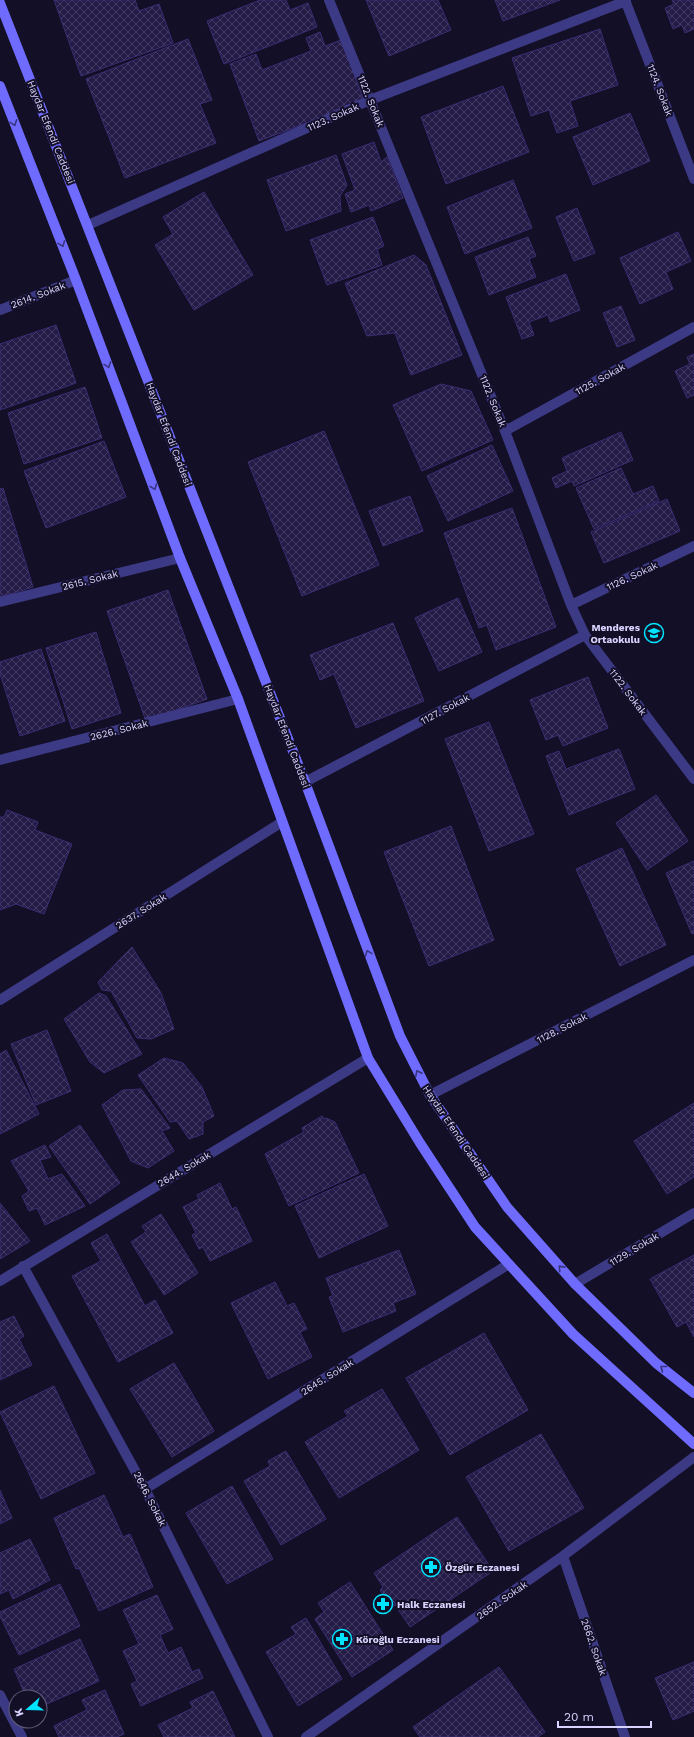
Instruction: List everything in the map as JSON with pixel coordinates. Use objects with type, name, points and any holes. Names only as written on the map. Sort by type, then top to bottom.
[{"type":"main road","name":"Haydar Efendi Caddesi","points":[[0,3],[305,782],[400,1036],[430,1095],[507,1207],[575,1284],[656,1363],[694,1393]]},
{"type":"main road","points":[[0,86],[76,280],[180,558],[238,700],[368,1058],[420,1143],[476,1227],[573,1334],[694,1444]]},
{"type":"street","name":"1122. Sokak","points":[[329,0],[505,431],[571,605],[585,635],[694,779]]},
{"type":"street","name":"1123. Sokak","points":[[88,225],[370,100],[626,0]]},
{"type":"street","name":"1124. Sokak","points":[[626,0],[694,179]]},
{"type":"street","name":"2614. Sokak","points":[[0,310],[76,280]]},
{"type":"street","name":"1125. Sokak","points":[[505,431],[694,327]]},
{"type":"street","name":"1126. Sokak","points":[[571,605],[694,546]]},
{"type":"street","name":"2615. Sokak","points":[[0,602],[180,558]]},
{"type":"street","name":"1127. Sokak","points":[[305,782],[585,635]]},
{"type":"street","name":"2626. Sokak","points":[[0,760],[238,700]]},
{"type":"street","name":"2637. Sokak","points":[[0,1000],[282,822]]},
{"type":"street","name":"1128. Sokak","points":[[430,1095],[694,960]]},
{"type":"street","name":"2644. Sokak","points":[[0,1281],[368,1058]]},
{"type":"street","name":"1129. Sokak","points":[[575,1284],[694,1213]]},
{"type":"street","name":"2645. Sokak","points":[[146,1489],[509,1264]]},
{"type":"street","name":"2646. Sokak","points":[[23,1266],[146,1489],[268,1737]]},
{"type":"street","name":"2652. Sokak","points":[[306,1737],[564,1556],[694,1457]]},
{"type":"street","name":"2662. Sokak","points":[[564,1556],[625,1737]]},
{"type":"street","points":[[0,1695],[22,1737]]},
{"type":"building","points":[[54,0],[135,0],[139,11],[159,4],[173,43],[81,76]]},
{"type":"building","points":[[260,0],[286,0],[290,10],[308,3],[317,27],[224,64],[207,21]]},
{"type":"building","points":[[366,0],[438,0],[451,30],[389,56]]},
{"type":"building","points":[[495,0],[560,0],[503,21]]},
{"type":"building","points":[[672,0],[694,0],[694,29],[685,33],[682,25],[673,29],[665,8],[674,4]]},
{"type":"building","points":[[600,29],[618,85],[570,101],[578,126],[557,133],[549,110],[531,116],[512,58]]},
{"type":"building","points":[[320,32],[325,46],[341,40],[364,101],[259,141],[230,64],[256,54],[262,70],[311,51],[306,38]]},
{"type":"building","points":[[188,39],[212,100],[200,104],[216,143],[125,178],[86,79]]},
{"type":"building","points":[[503,86],[529,152],[446,184],[421,117]]},
{"type":"building","points":[[630,113],[650,161],[593,185],[573,137]]},
{"type":"building","points":[[374,142],[381,162],[387,157],[403,198],[371,211],[369,205],[351,212],[345,194],[355,190],[342,154]]},
{"type":"building","points":[[336,155],[347,185],[340,196],[341,211],[286,231],[267,180]]},
{"type":"building","points":[[513,180],[532,228],[465,254],[447,207]]},
{"type":"building","points":[[204,192],[253,275],[194,310],[155,245],[173,234],[163,217]]},
{"type":"building","points":[[577,208],[595,253],[574,261],[556,217]]},
{"type":"building","points":[[373,217],[384,246],[377,249],[382,265],[327,285],[310,240]]},
{"type":"building","points":[[678,232],[691,261],[666,272],[673,289],[640,304],[620,258]]},
{"type":"building","points":[[528,237],[536,256],[529,259],[536,277],[489,295],[475,257]]},
{"type":"building","points":[[414,255],[426,265],[462,355],[411,375],[395,333],[367,336],[345,283]]},
{"type":"building","points":[[566,274],[580,310],[550,322],[548,315],[529,322],[534,335],[522,339],[506,297]]},
{"type":"building","points":[[621,306],[635,340],[617,347],[603,313]]},
{"type":"building","points":[[56,325],[76,383],[0,410],[0,344]]},
{"type":"building","points":[[694,354],[694,395],[687,398],[675,371],[690,364],[687,357]]},
{"type":"building","points":[[441,384],[471,391],[493,440],[422,471],[393,405]]},
{"type":"building","points":[[85,387],[102,438],[24,464],[8,413]]},
{"type":"building","points":[[324,431],[379,565],[302,596],[248,462]]},
{"type":"building","points":[[621,432],[633,460],[574,486],[572,481],[556,488],[552,478],[567,471],[562,458]]},
{"type":"building","points":[[104,441],[126,497],[46,528],[24,471]]},
{"type":"building","points":[[492,445],[513,491],[448,521],[427,476]]},
{"type":"building","points":[[621,468],[633,494],[653,486],[659,501],[594,529],[576,488]]},
{"type":"building","points":[[3,488],[33,587],[0,597],[0,489]]},
{"type":"building","points":[[410,496],[423,531],[383,546],[369,511]]},
{"type":"building","points":[[667,499],[680,531],[604,563],[591,532]]},
{"type":"building","points":[[512,508],[556,627],[496,650],[487,625],[479,628],[444,533]]},
{"type":"building","points":[[168,590],[207,699],[146,721],[107,611]]},
{"type":"building","points":[[458,598],[482,652],[439,671],[415,618]]},
{"type":"building","points":[[393,623],[424,701],[356,728],[334,674],[320,680],[310,655]]},
{"type":"building","points":[[96,632],[121,713],[72,729],[46,648]]},
{"type":"building","points":[[41,649],[65,721],[20,736],[0,674],[0,662]]},
{"type":"building","points":[[588,677],[608,728],[563,746],[558,735],[546,740],[530,700]]},
{"type":"building","points":[[489,722],[534,834],[489,851],[445,739]]},
{"type":"building","points":[[619,749],[635,789],[569,815],[546,756],[559,751],[566,769]]},
{"type":"building","points":[[656,795],[688,841],[647,870],[616,823]]},
{"type":"building","points":[[7,810],[38,822],[35,830],[72,844],[44,914],[16,904],[0,910],[0,817],[4,817]]},
{"type":"building","points":[[451,826],[494,940],[429,966],[384,852]]},
{"type":"building","points":[[622,848],[666,945],[620,966],[576,869]]},
{"type":"building","points":[[694,861],[694,933],[692,934],[666,873]]},
{"type":"building","points":[[132,947],[161,993],[174,1029],[151,1039],[137,1038],[111,991],[102,990],[98,982]]},
{"type":"building","points":[[99,993],[106,996],[142,1054],[104,1073],[90,1062],[64,1019]]},
{"type":"building","points":[[47,1030],[71,1091],[36,1105],[11,1044]]},
{"type":"building","points":[[6,1050],[39,1114],[0,1134],[0,1054]]},
{"type":"building","points":[[164,1058],[183,1063],[202,1087],[214,1116],[203,1122],[203,1134],[189,1139],[177,1121],[170,1122],[138,1075]]},
{"type":"building","points":[[141,1089],[170,1128],[162,1131],[174,1151],[148,1168],[131,1161],[102,1105],[123,1090]]},
{"type":"building","points":[[694,1103],[694,1177],[667,1194],[634,1141]]},
{"type":"building","points":[[322,1116],[324,1119],[326,1118],[335,1122],[359,1173],[289,1206],[265,1154],[304,1132],[302,1128]]},
{"type":"building","points":[[80,1125],[120,1183],[90,1204],[49,1146]]},
{"type":"building","points":[[45,1145],[51,1157],[40,1160],[48,1179],[62,1174],[85,1206],[45,1225],[37,1208],[29,1211],[22,1196],[29,1191],[11,1161]]},
{"type":"building","points":[[364,1174],[388,1226],[319,1258],[295,1206]]},
{"type":"building","points":[[220,1183],[232,1209],[236,1207],[252,1241],[210,1261],[203,1247],[199,1249],[192,1235],[196,1233],[183,1207],[199,1199],[197,1195]]},
{"type":"building","points":[[0,1203],[30,1241],[0,1259]]},
{"type":"building","points":[[161,1214],[198,1273],[164,1295],[131,1242],[146,1232],[142,1226]]},
{"type":"building","points":[[107,1234],[145,1306],[155,1300],[173,1333],[118,1362],[72,1276],[101,1261],[91,1243]]},
{"type":"building","points":[[399,1250],[416,1294],[393,1303],[396,1311],[343,1332],[329,1297],[333,1296],[326,1278]]},
{"type":"building","points":[[694,1255],[694,1337],[686,1322],[677,1327],[650,1279]]},
{"type":"building","points":[[275,1282],[287,1306],[294,1303],[307,1329],[300,1332],[312,1357],[268,1379],[231,1303]]},
{"type":"building","points":[[14,1316],[24,1336],[19,1339],[32,1365],[0,1380],[0,1322]]},
{"type":"building","points":[[484,1333],[528,1410],[450,1455],[406,1378]]},
{"type":"building","points":[[174,1363],[214,1431],[172,1457],[130,1389]]},
{"type":"building","points":[[54,1386],[95,1473],[41,1499],[0,1412]]},
{"type":"building","points":[[382,1389],[419,1450],[339,1498],[305,1442],[348,1416],[344,1411]]},
{"type":"building","points":[[541,1434],[584,1508],[509,1551],[466,1477]]},
{"type":"building","points":[[286,1451],[326,1519],[281,1545],[244,1481],[270,1466],[268,1461]]},
{"type":"building","points":[[232,1486],[273,1559],[227,1584],[186,1513]]},
{"type":"building","points":[[0,1490],[12,1518],[0,1524]]},
{"type":"building","points":[[104,1495],[123,1537],[130,1534],[153,1587],[99,1611],[79,1568],[76,1569],[54,1518]]},
{"type":"building","points":[[457,1517],[493,1571],[410,1627],[395,1605],[392,1607],[380,1590],[383,1587],[374,1573]]},
{"type":"building","points":[[30,1539],[50,1580],[13,1599],[9,1590],[0,1594],[0,1553]]},
{"type":"building","points":[[350,1582],[393,1650],[352,1677],[315,1619],[324,1612],[318,1603]]},
{"type":"building","points":[[60,1584],[80,1626],[19,1655],[0,1616],[0,1612]]},
{"type":"building","points":[[157,1595],[173,1629],[160,1635],[168,1653],[181,1647],[192,1672],[199,1669],[203,1678],[141,1706],[131,1684],[137,1681],[123,1651],[139,1644],[123,1610]]},
{"type":"building","points":[[306,1618],[342,1679],[298,1706],[266,1652],[296,1634],[291,1627]]},
{"type":"building","points":[[80,1639],[99,1681],[48,1703],[48,1689],[23,1689],[14,1669]]},
{"type":"building","points":[[694,1662],[694,1711],[673,1720],[655,1678]]},
{"type":"building","points":[[499,1667],[545,1732],[538,1737],[420,1737],[413,1727]]},
{"type":"building","points":[[105,1690],[124,1734],[117,1737],[59,1737],[54,1726],[87,1710],[82,1700]]},
{"type":"building","points":[[213,1691],[235,1737],[164,1737],[158,1725],[193,1708],[190,1702]]},
{"type":"place","name":"Menderes Ortaokulu","points":[[654,633]]},
{"type":"place","name":"Özgür Eczanesi","points":[[431,1567]]},
{"type":"place","name":"Halk Eczanesi","points":[[383,1604]]},
{"type":"place","name":"Köroğlu Eczanesi","points":[[342,1639]]}]
